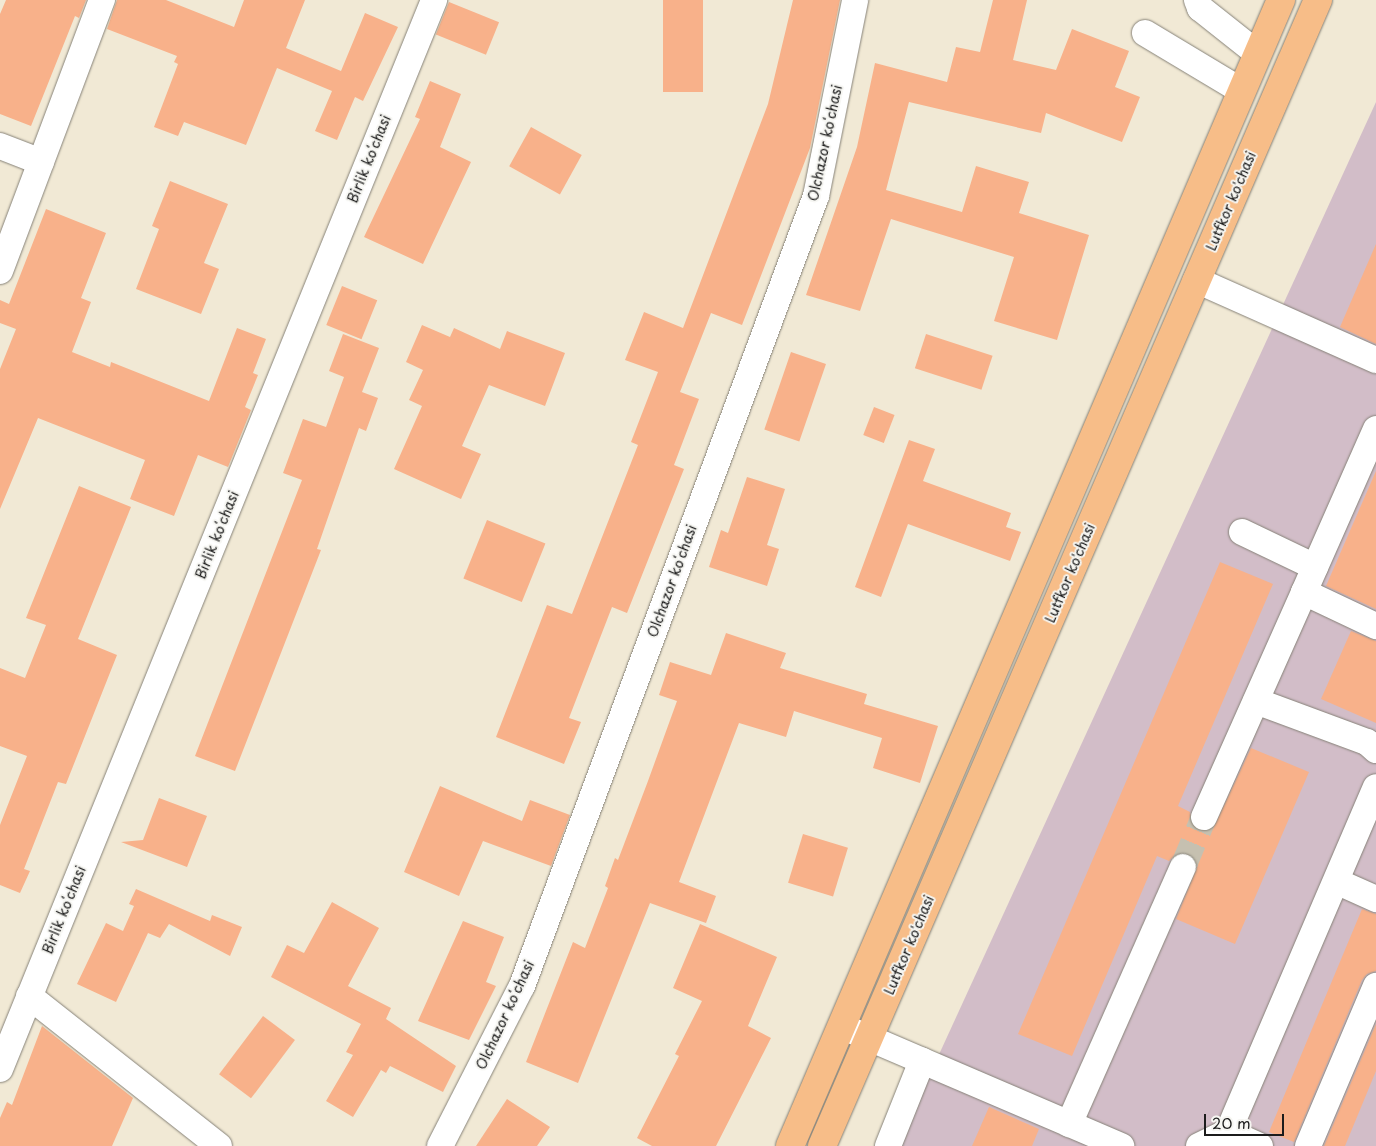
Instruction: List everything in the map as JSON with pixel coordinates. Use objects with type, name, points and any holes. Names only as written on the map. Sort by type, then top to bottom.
[{"type":"main road","points":[[790,1146],[1281,0]]},
{"type":"main road","name":"Lutfkor ko'chasi","points":[[822,1146],[1318,0]]},
{"type":"street","points":[[0,271],[102,0]]},
{"type":"street","name":"Birlik koʻchasi","points":[[0,1070],[434,0]]},
{"type":"street","name":"Olchazor koʻchasi","points":[[440,1146],[522,986],[816,196],[855,0]]},
{"type":"street","points":[[1197,0],[1200,8],[1258,54]]},
{"type":"street","points":[[1145,33],[1242,91]]},
{"type":"street","points":[[0,146],[41,162]]},
{"type":"street","points":[[1196,280],[1376,360]]},
{"type":"street","points":[[1204,817],[1376,429]]},
{"type":"street","points":[[1242,532],[1315,567]]},
{"type":"street","points":[[1304,592],[1376,626]]},
{"type":"street","points":[[1256,701],[1368,742],[1376,750]]},
{"type":"street","points":[[1199,1146],[1228,1132],[1338,882],[1376,787]]},
{"type":"street","points":[[1069,1124],[1183,867]]},
{"type":"street","points":[[1338,882],[1376,899]]},
{"type":"street","points":[[1308,1146],[1376,986]]},
{"type":"street","points":[[29,996],[219,1146]]},
{"type":"street","points":[[841,1026],[1121,1146]]},
{"type":"street","points":[[888,1146],[922,1061]]},
{"type":"street","points":[[1228,1132],[1260,1146]]},
{"type":"shaded area","points":[[1376,102],[1376,1146],[897,1146]]},
{"type":"building","points":[[6,0],[86,0],[79,18],[75,16],[31,126],[0,114],[0,14]]},
{"type":"building","points":[[117,0],[166,0],[234,27],[244,0],[305,0],[286,48],[341,71],[365,13],[398,27],[363,101],[355,97],[337,140],[315,131],[332,91],[277,68],[246,145],[184,122],[178,136],[154,127],[178,64],[174,62],[177,56],[107,29]]},
{"type":"building","points":[[663,0],[703,0],[703,92],[663,92]]},
{"type":"building","points":[[793,0],[840,0],[810,148],[742,325],[711,313],[680,392],[699,399],[674,465],[684,469],[627,613],[612,607],[569,718],[581,722],[564,764],[496,737],[547,605],[572,614],[638,445],[631,442],[658,372],[625,360],[644,312],[683,328],[768,104]]},
{"type":"building","points":[[993,0],[1027,0],[1013,60],[1056,70],[1072,29],[1129,51],[1115,87],[1140,97],[1122,142],[1046,113],[1041,133],[909,102],[886,190],[962,212],[976,166],[1029,182],[1019,213],[1089,235],[1057,340],[994,321],[1014,257],[891,219],[860,311],[806,295],[857,147],[875,63],[947,82],[956,47],[980,52]]},
{"type":"building","points":[[449,2],[499,22],[486,55],[436,34]]},
{"type":"building","points":[[430,81],[461,94],[440,147],[471,162],[423,264],[364,237],[420,119],[415,117]]},
{"type":"building","points":[[531,127],[582,155],[560,194],[509,166]]},
{"type":"building","points":[[170,181],[228,204],[204,263],[219,269],[201,314],[136,289],[159,229],[152,226]]},
{"type":"building","points":[[46,209],[106,233],[81,298],[91,302],[72,352],[110,367],[111,362],[209,401],[237,328],[266,339],[253,373],[258,375],[245,407],[251,410],[228,467],[198,455],[174,516],[130,499],[145,460],[38,418],[0,509],[0,369],[16,329],[0,323],[0,300],[9,304]]},
{"type":"building","points":[[1376,244],[1376,344],[1340,327]]},
{"type":"building","points":[[342,286],[377,300],[361,339],[326,325]]},
{"type":"building","points":[[422,325],[450,337],[454,328],[500,349],[507,331],[565,353],[545,406],[489,385],[462,446],[481,454],[461,499],[394,469],[422,406],[409,400],[423,370],[406,362]]},
{"type":"building","points":[[343,334],[379,348],[362,392],[378,398],[366,431],[359,428],[317,549],[321,550],[235,771],[195,756],[302,480],[283,473],[303,419],[326,427],[344,377],[329,371]]},
{"type":"building","points":[[926,334],[993,356],[981,390],[915,368]]},
{"type":"building","points":[[791,352],[826,364],[799,442],[764,430]]},
{"type":"building","points":[[874,407],[895,415],[884,443],[863,435]]},
{"type":"building","points":[[909,440],[935,449],[923,481],[1011,513],[1006,527],[1021,532],[1010,561],[908,524],[881,597],[855,587]]},
{"type":"building","points":[[1376,471],[1376,609],[1326,586]]},
{"type":"building","points":[[747,477],[785,489],[767,545],[779,549],[767,586],[709,567],[721,530],[728,533]]},
{"type":"building","points":[[79,486],[131,507],[78,639],[117,655],[66,784],[58,782],[24,869],[30,871],[20,893],[0,885],[0,825],[27,756],[0,746],[0,668],[25,678],[46,625],[26,618]]},
{"type":"building","points":[[487,520],[545,544],[522,602],[463,578]]},
{"type":"building","points":[[1220,562],[1273,584],[1178,806],[1190,812],[1192,825],[1197,830],[1213,829],[1251,748],[1309,772],[1235,944],[1176,919],[1198,865],[1189,853],[1175,855],[1169,861],[1157,856],[1072,1056],[1018,1034]]},
{"type":"building","points":[[1351,631],[1376,641],[1376,723],[1321,699]]},
{"type":"building","points":[[726,633],[786,653],[780,668],[867,694],[864,704],[938,726],[920,783],[873,768],[882,738],[794,711],[786,737],[739,723],[679,882],[716,896],[706,923],[650,903],[578,1083],[526,1062],[573,942],[585,948],[608,888],[605,886],[615,858],[618,860],[677,701],[659,695],[670,662],[711,675]]},
{"type":"building","points":[[440,786],[522,821],[530,800],[570,815],[551,866],[483,841],[459,896],[404,872]]},
{"type":"building","points":[[159,798],[207,816],[187,867],[121,842],[143,840]]},
{"type":"building","points":[[803,834],[848,848],[833,897],[788,883]]},
{"type":"building","points":[[136,889],[210,921],[212,915],[242,927],[230,956],[169,924],[160,938],[148,933],[116,1002],[77,984],[106,923],[123,931],[134,906],[129,904]]},
{"type":"building","points":[[332,902],[379,928],[348,986],[391,1008],[386,1019],[456,1066],[443,1092],[390,1066],[386,1073],[381,1070],[353,1117],[326,1101],[353,1055],[346,1052],[361,1024],[271,977],[287,945],[304,953]]},
{"type":"building","points":[[1362,909],[1376,914],[1376,971],[1367,974],[1362,980],[1294,1142],[1269,1132]]},
{"type":"building","points":[[463,921],[504,937],[486,982],[496,986],[469,1040],[418,1021]]},
{"type":"building","points":[[700,924],[777,957],[748,1026],[771,1038],[716,1146],[652,1146],[637,1138],[679,1056],[675,1054],[702,1001],[673,988]]},
{"type":"building","points":[[263,1016],[295,1040],[251,1098],[219,1074]]},
{"type":"building","points":[[1376,1024],[1376,1071],[1345,1146],[1324,1146]]},
{"type":"building","points":[[42,1026],[133,1098],[112,1146],[0,1146],[0,1118],[7,1102],[12,1105]]},
{"type":"building","points":[[507,1099],[550,1127],[537,1146],[476,1146]]},
{"type":"building","points":[[989,1107],[1039,1129],[1032,1146],[972,1146]]},
{"type":"tunnel","points":[[1183,867],[1204,817]]}]
